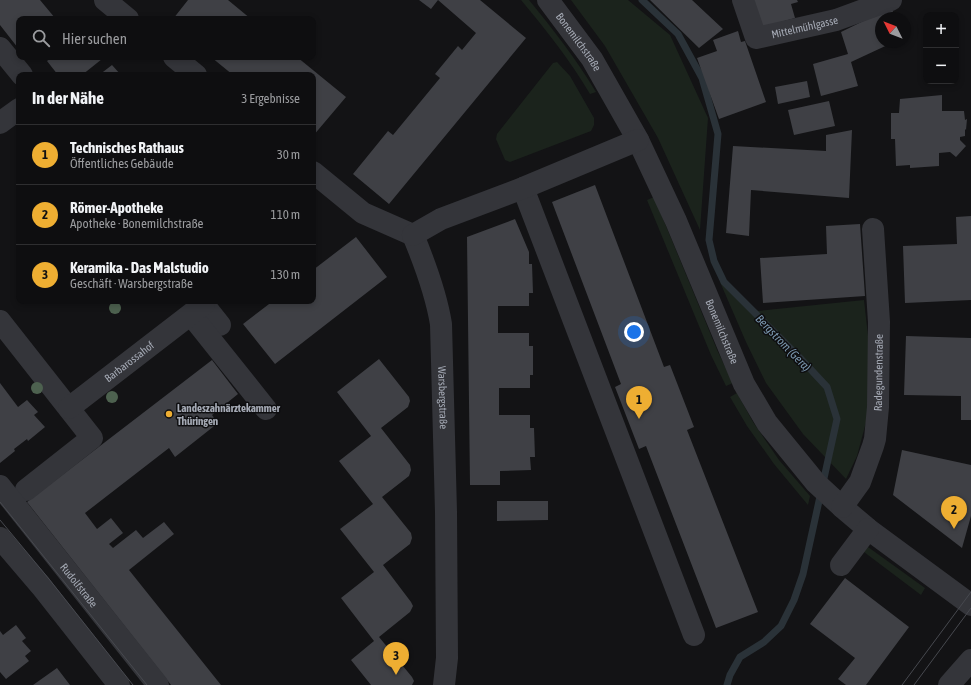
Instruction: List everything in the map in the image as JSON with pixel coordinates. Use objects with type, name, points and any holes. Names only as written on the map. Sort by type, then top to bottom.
[{"type":"street","points":[[104,0],[124,16]]},
{"type":"street","name":"Bonemilchstraße","points":[[548,0],[592,59],[638,140],[676,221],[744,384],[766,423],[816,483],[838,503],[868,529],[971,605]]},
{"type":"street","name":"Mittelmühlgasse","points":[[743,0],[756,38],[836,20],[891,0]]},
{"type":"street","points":[[0,48],[20,72]]},
{"type":"street","points":[[178,60],[192,72]]},
{"type":"street","points":[[0,124],[16,111]]},
{"type":"street","points":[[316,174],[363,213],[413,235],[441,219],[523,188],[638,140]]},
{"type":"street","points":[[523,188],[694,635]]},
{"type":"street","name":"Radegundenstraße","points":[[838,503],[860,482],[873,446],[876,431],[878,407],[879,322],[873,229]]},
{"type":"street","name":"Warsbergstraße","points":[[413,235],[424,262],[437,302],[441,324],[446,512],[447,658],[444,685]]},
{"type":"street","points":[[199,307],[220,325]]},
{"type":"street","points":[[199,307],[229,363],[266,409]]},
{"type":"street","name":"Barbarossahof","points":[[69,408],[199,307]]},
{"type":"street","points":[[0,321],[92,438],[26,490]]},
{"type":"street","name":"Rudolfstraße","points":[[0,486],[158,685]]},
{"type":"street","points":[[841,565],[868,529]]},
{"type":"street","points":[[0,538],[41,586],[119,685]]},
{"type":"street","points":[[949,685],[971,660]]},
{"type":"shaded area","points":[[521,0],[529,0],[538,11],[572,56],[596,92],[590,94],[574,69]]},
{"type":"shaded area","points":[[571,0],[628,0],[670,35],[708,118],[700,230],[658,138],[605,46]]},
{"type":"shaded area","points":[[557,62],[570,76],[594,118],[594,125],[591,131],[510,162],[505,160],[496,139],[497,134],[553,63]]},
{"type":"shaded area","points":[[654,197],[718,352],[733,383],[726,386],[711,355],[647,200]]},
{"type":"shaded area","points":[[720,282],[758,311],[864,300],[871,363],[868,415],[857,456],[846,479],[803,434],[766,383],[746,342]]},
{"type":"shaded area","points":[[737,393],[753,422],[779,460],[810,496],[808,505],[774,464],[747,426],[730,397]]},
{"type":"shaded area","points":[[868,547],[925,588],[921,595],[860,549]]},
{"type":"building","points":[[0,0],[40,0],[53,16],[16,16],[16,45],[0,25]]},
{"type":"building","points":[[188,0],[228,0],[247,16],[175,16]]},
{"type":"building","points":[[419,0],[438,0],[431,9]]},
{"type":"building","points":[[438,0],[480,0],[526,38],[389,204],[353,174],[388,131],[393,135],[440,78],[435,74],[458,46],[462,50],[476,33]]},
{"type":"building","points":[[650,0],[692,0],[723,29],[699,48]]},
{"type":"building","points":[[749,0],[797,0],[798,2],[791,4],[795,18],[759,28]]},
{"type":"building","points":[[892,7],[893,12],[882,12]]},
{"type":"building","points":[[875,15],[875,48],[881,48],[851,62],[858,86],[821,96],[813,64],[848,54],[841,32]]},
{"type":"building","points":[[738,31],[741,42],[745,41],[766,102],[719,119],[697,58],[717,51],[713,40]]},
{"type":"building","points":[[101,60],[86,72],[56,72],[47,61]]},
{"type":"building","points":[[215,60],[301,60],[315,72],[229,72]]},
{"type":"building","points":[[112,65],[118,72],[103,72]]},
{"type":"building","points":[[316,73],[346,97],[316,132]]},
{"type":"building","points":[[807,81],[810,97],[778,104],[775,87]]},
{"type":"building","points":[[942,95],[942,111],[964,111],[965,120],[967,119],[966,130],[965,129],[965,136],[960,137],[960,140],[966,146],[956,157],[950,152],[939,153],[939,166],[910,168],[910,165],[896,166],[895,139],[891,139],[891,113],[899,113],[900,99]]},
{"type":"building","points":[[829,101],[835,126],[794,135],[788,110]]},
{"type":"building","points":[[852,130],[849,198],[751,190],[749,236],[726,233],[733,146],[826,151],[826,135]]},
{"type":"building","points":[[595,185],[664,367],[670,365],[694,427],[687,430],[758,612],[716,628],[646,446],[639,449],[615,387],[621,384],[552,202]]},
{"type":"building","points":[[971,216],[971,300],[905,303],[903,246],[957,244],[956,217]]},
{"type":"building","points":[[515,219],[529,252],[529,264],[532,264],[533,293],[529,293],[529,306],[498,306],[498,333],[529,333],[529,346],[533,346],[533,375],[530,375],[530,388],[499,388],[499,415],[530,415],[530,428],[534,428],[535,457],[530,457],[531,470],[500,471],[500,485],[470,485],[467,237]]},
{"type":"building","points":[[860,224],[865,296],[763,303],[760,258],[827,254],[826,226]]},
{"type":"building","points":[[356,237],[387,277],[275,364],[243,324],[269,304],[316,304],[316,268]]},
{"type":"building","points":[[906,336],[971,338],[971,420],[961,420],[961,396],[904,395]]},
{"type":"building","points":[[379,359],[409,397],[410,401],[408,407],[381,428],[410,465],[411,470],[409,476],[382,497],[411,533],[412,538],[410,544],[383,565],[413,606],[410,612],[379,637],[412,677],[414,681],[412,685],[371,685],[351,660],[374,641],[341,598],[374,572],[340,529],[373,504],[339,461],[371,436],[337,392]]},
{"type":"building","points":[[212,360],[238,394],[212,415],[218,423],[175,457],[169,448],[85,513],[97,529],[111,518],[123,533],[109,544],[113,548],[136,530],[143,538],[164,522],[174,534],[129,570],[221,685],[171,685],[27,502]]},
{"type":"building","points":[[0,383],[18,407],[27,400],[38,412],[34,415],[45,427],[28,441],[27,439],[14,449],[15,451],[0,463]]},
{"type":"building","points":[[902,450],[971,465],[971,516],[962,548],[893,495]]},
{"type":"building","points":[[497,501],[548,501],[548,520],[497,521]]},
{"type":"building","points":[[845,578],[909,627],[866,685],[846,685],[838,679],[855,658],[810,624]]},
{"type":"building","points":[[16,625],[26,638],[22,641],[31,651],[25,656],[29,661],[6,679],[0,672],[0,631],[3,635]]},
{"type":"building","points":[[57,668],[70,685],[33,685]]},
{"type":"waterway","name":"Bergstrom (Gera)","points":[[642,0],[678,34],[702,78],[718,134],[709,240],[714,261],[724,282],[827,387],[837,419],[803,574],[794,600],[781,626],[764,642],[740,657],[730,675],[727,685]]},
{"type":"tram line","points":[[0,502],[147,685]]},
{"type":"tram line","points":[[0,520],[133,685]]},
{"type":"tram line","points":[[902,685],[971,592]]},
{"type":"tram line","points":[[914,685],[971,608]]},
{"type":"place","name":"Landeszahnärztekammer Thüringen","points":[[169,414]]},
{"type":"place","name":"Technisches Rathaus","points":[[639,419]]},
{"type":"place","name":"Römer-Apotheke","points":[[954,529]]},
{"type":"place","name":"Keramika - Das Malstudio","points":[[396,675]]}]
